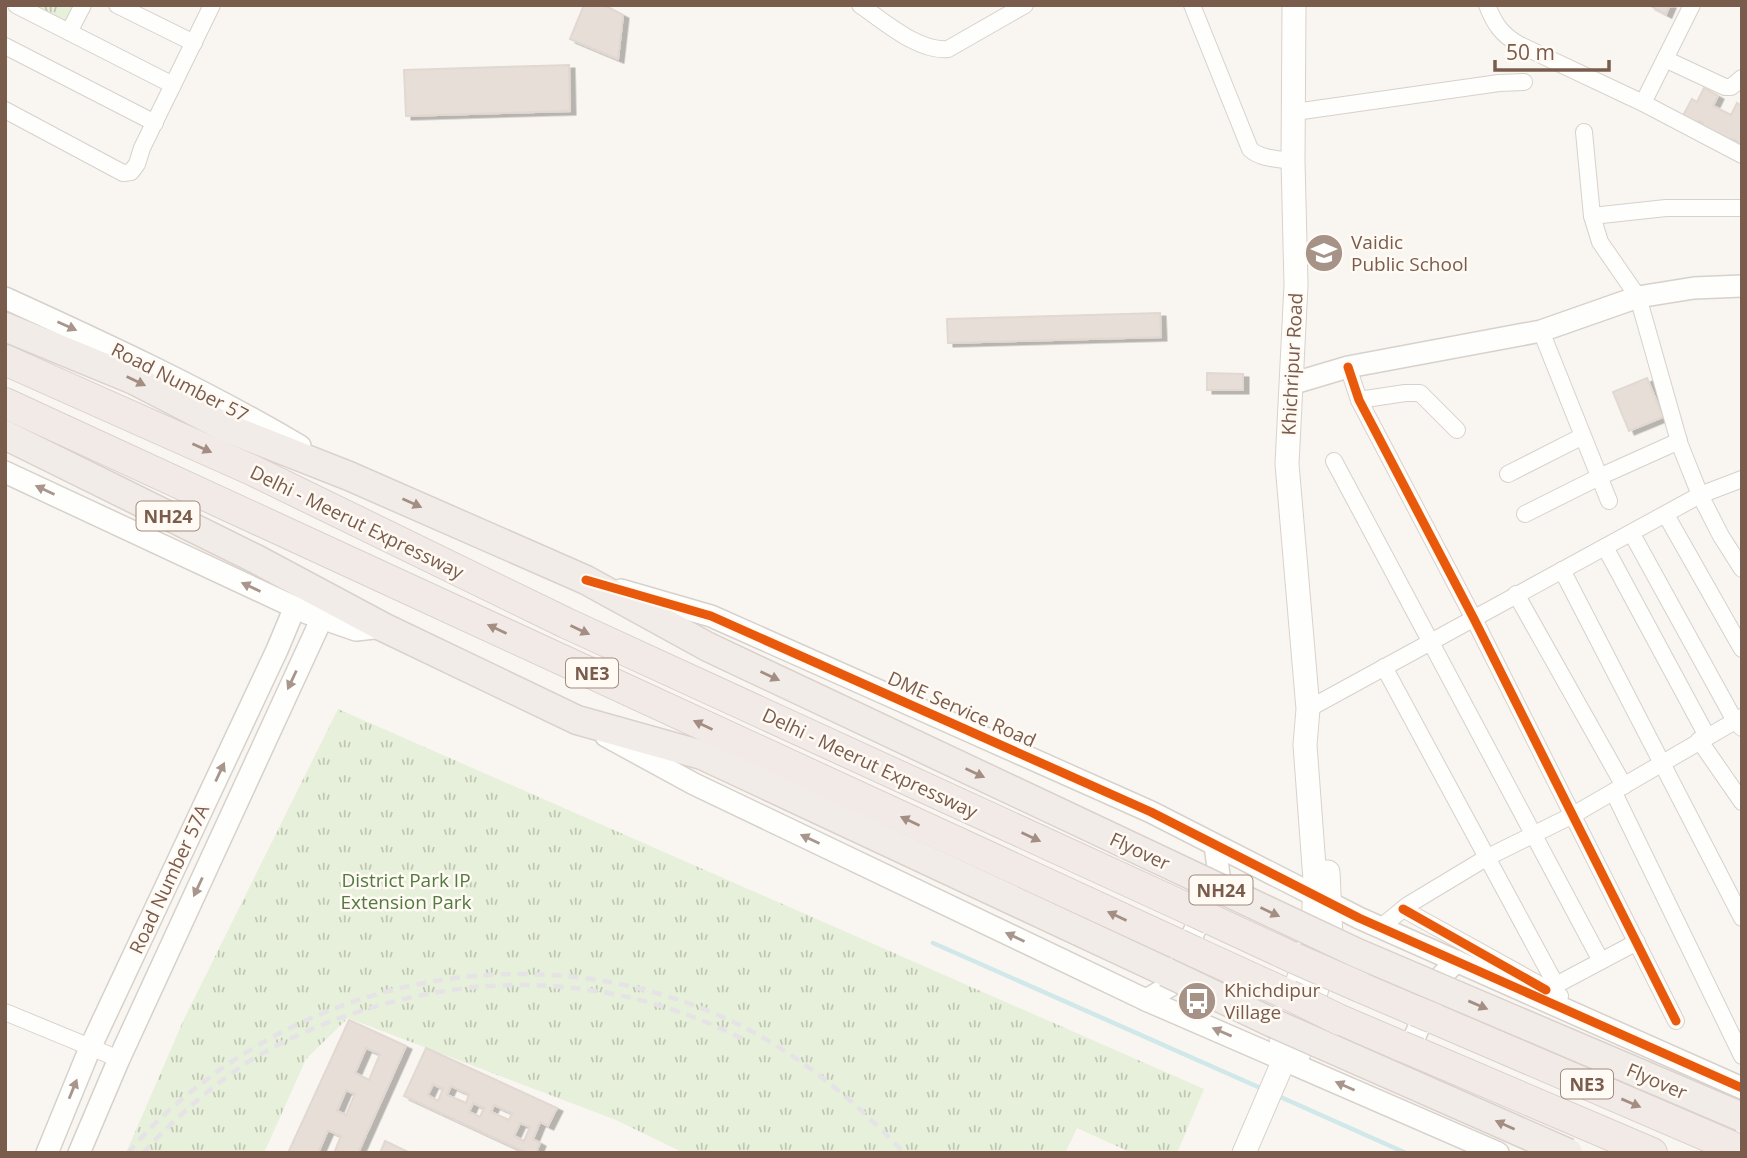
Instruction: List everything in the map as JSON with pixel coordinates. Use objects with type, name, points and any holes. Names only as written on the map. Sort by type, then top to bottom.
[{"type":"highway","name":"Flyover","points":[[5,327],[134,380],[227,428],[349,475],[586,580],[708,647],[1357,953],[1742,1117]]},
{"type":"highway","name":"Delhi - Meerut Expressway","points":[[5,360],[254,471],[565,623],[1294,958],[1742,1151]]},
{"type":"highway","name":"Delhi - Meerut Expressway","points":[[5,402],[1340,1020],[1651,1153]]},
{"type":"highway","name":"NH24","points":[[5,435],[256,559],[383,627]]},
{"type":"highway","points":[[383,627],[577,720],[702,755],[1273,1023],[1568,1153]]},
{"type":"main road","name":"Khichripur Road","points":[[1244,1153],[1284,1060],[1282,1037],[1321,899],[1315,880],[1305,745],[1308,715],[1287,464],[1296,285],[1293,161],[1294,5]]},
{"type":"street","points":[[16,5],[173,85]]},
{"type":"street","points":[[69,32],[83,5]]},
{"type":"street","points":[[117,5],[194,43]]},
{"type":"street","points":[[5,110],[123,173],[131,172],[212,5]]},
{"type":"street","points":[[860,5],[920,44],[937,50],[948,49],[1025,5]]},
{"type":"street","points":[[1192,5],[1250,149],[1254,154],[1293,161]]},
{"type":"street","points":[[1487,5],[1495,25],[1507,37],[1742,155]]},
{"type":"street","points":[[1643,103],[1692,5]]},
{"type":"street","points":[[5,46],[155,123]]},
{"type":"street","points":[[1665,59],[1725,87],[1731,87],[1742,78]]},
{"type":"street","points":[[1295,112],[1499,83],[1524,82]]},
{"type":"street","points":[[1584,132],[1592,216],[1600,242],[1639,297],[1679,441],[1700,495],[1742,569]]},
{"type":"street","points":[[1592,216],[1667,208],[1742,208]]},
{"type":"street","points":[[1291,384],[1348,367],[1541,331],[1639,297],[1694,288],[1742,286]]},
{"type":"street","name":"Road Number 57","points":[[5,298],[180,380],[247,415],[349,475]]},
{"type":"street","points":[[1541,331],[1581,437],[1609,501]]},
{"type":"street","points":[[1348,367],[1359,400],[1474,619],[1676,1021]]},
{"type":"street","points":[[1359,400],[1420,393],[1457,430]]},
{"type":"street","points":[[1508,474],[1581,437]]},
{"type":"street","points":[[1525,514],[1679,441]]},
{"type":"street","points":[[1334,461],[1601,961]]},
{"type":"street","points":[[5,472],[295,607],[356,630],[383,627]]},
{"type":"street","points":[[1308,715],[1384,667],[1516,594],[1666,516],[1700,495],[1742,479]]},
{"type":"street","points":[[1666,516],[1742,649]]},
{"type":"street","points":[[1381,927],[1403,909],[1486,858],[1573,815],[1703,738],[1740,722],[1632,534]]},
{"type":"street","points":[[1605,547],[1703,738],[1742,802]]},
{"type":"street","points":[[1562,570],[1742,918]]},
{"type":"street","name":"DME Service Road","points":[[586,580],[710,616],[1151,812],[1321,899],[1742,1088]]},
{"type":"street","points":[[1516,594],[1619,789],[1742,1056]]},
{"type":"street","name":"Road Number 57A","points":[[47,1153],[90,1048],[295,607]]},
{"type":"street","name":"Road Number 57A","points":[[79,1153],[119,1059],[322,618]]},
{"type":"street","points":[[1384,667],[1486,858],[1549,987]]},
{"type":"street","points":[[577,720],[694,785],[1146,1000],[1498,1153]]},
{"type":"street","points":[[1146,1000],[1170,986],[1219,875],[1215,845]]},
{"type":"street","points":[[1403,909],[1549,987],[1742,1078]]},
{"type":"street","points":[[1549,987],[1637,942]]},
{"type":"street","points":[[1393,1107],[1393,1086],[1441,977],[1456,961]]},
{"type":"street","points":[[5,1012],[119,1059]]},
{"type":"green space","points":[[23,5],[79,5],[67,28]]},
{"type":"green space","name":"District Park IP Extension Park","points":[[338,709],[1204,1089],[1177,1153],[1132,1153],[1077,1128],[1065,1153],[684,1153],[616,1120],[348,1018],[306,1059],[264,1153],[126,1153],[184,1019]]},
{"type":"building","points":[[584,5],[604,5],[623,15],[618,59],[570,39]]},
{"type":"building","points":[[1649,5],[1670,5],[1666,14]]},
{"type":"building","points":[[569,65],[570,111],[406,116],[404,70]]},
{"type":"building","points":[[1704,88],[1718,96],[1713,106],[1731,115],[1737,103],[1742,106],[1742,153],[1734,149],[1737,141],[1732,139],[1729,146],[1699,131],[1703,123],[1699,121],[1695,128],[1680,121],[1692,99],[1697,102]]},
{"type":"building","points":[[1160,313],[1161,337],[948,343],[947,319]]},
{"type":"building","points":[[1207,373],[1243,374],[1243,390],[1207,390]]},
{"type":"building","points":[[1647,378],[1663,417],[1629,431],[1613,392]]},
{"type":"building","points":[[349,1020],[406,1046],[358,1153],[334,1153],[341,1136],[328,1130],[318,1153],[288,1153]],"holes":[[[366,1048],[380,1054],[369,1080],[355,1073]],[[346,1090],[355,1094],[346,1115],[337,1111]]]},
{"type":"building","points":[[426,1048],[557,1108],[548,1126],[540,1122],[533,1139],[540,1143],[536,1153],[527,1153],[404,1096]],"holes":[[[433,1084],[443,1089],[438,1101],[428,1095]],[[451,1086],[469,1094],[466,1103],[447,1095]],[[473,1103],[484,1108],[480,1117],[469,1112]],[[494,1105],[512,1113],[509,1120],[491,1112]],[[520,1123],[530,1127],[524,1141],[514,1136]]]},
{"type":"building","points":[[385,1141],[410,1153],[380,1153]]},
{"type":"waterway","points":[[933,943],[1265,1090]]},
{"type":"waterway","points":[[1276,1095],[1406,1153]]},
{"type":"railway","points":[[128,1153],[165,1114],[206,1080],[260,1044],[317,1015],[377,994],[440,980],[503,974],[567,976],[631,986],[723,1017],[753,1032],[807,1066],[857,1107],[904,1153]]},
{"type":"railway","points":[[143,1153],[208,1092],[236,1070],[271,1049],[332,1021],[384,1004],[436,992],[488,986],[539,985],[591,990],[642,1001],[693,1017],[743,1039]]},
{"type":"cycle path","points":[[1348,367],[1359,400],[1474,619],[1676,1021]]},
{"type":"cycle path","points":[[586,580],[711,616],[1151,812],[1359,918],[1742,1088]]},
{"type":"cycle path","points":[[1403,909],[1546,990]]},
{"type":"place","name":"Vaidic Public School","points":[[1324,253]]},
{"type":"place","name":"Khichdipur Village","points":[[1197,1001]]}]
